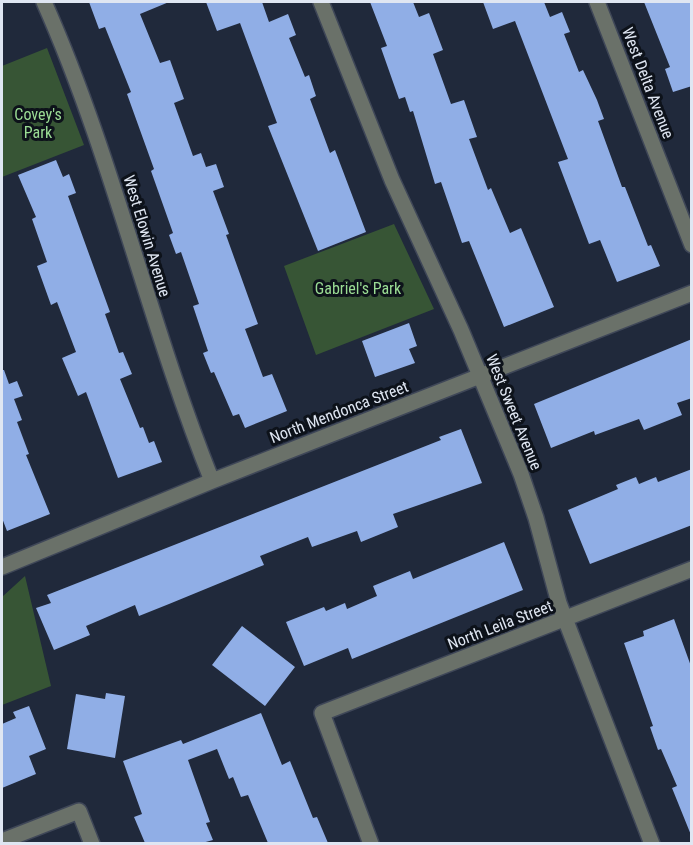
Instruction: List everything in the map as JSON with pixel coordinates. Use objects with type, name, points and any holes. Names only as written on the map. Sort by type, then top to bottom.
[{"type":"street","name":"West Elowin Avenue","points":[[44,2],[110,174],[165,357],[212,482]]},
{"type":"street","name":"West Sweet Avenue","points":[[321,2],[392,180],[480,376],[532,504],[565,619],[652,843]]},
{"type":"street","name":"West Delta Avenue","points":[[597,2],[692,245]]},
{"type":"street","name":"North Mendonca Street","points":[[2,567],[692,293]]},
{"type":"street","name":"North Leila Street","points":[[371,843],[322,713],[692,569]]},
{"type":"street","points":[[2,841],[79,811],[92,843]]},
{"type":"green space","name":"Covey's Park","points":[[47,48],[84,145],[2,177],[2,66]]},
{"type":"green space","name":"Gabriel's Park","points":[[394,224],[434,309],[316,355],[284,266]]},
{"type":"green space","points":[[25,576],[51,686],[2,705],[2,597]]},
{"type":"building","points":[[89,2],[169,2],[140,14],[160,63],[170,60],[184,99],[174,103],[193,156],[201,153],[206,167],[216,164],[224,187],[213,191],[258,324],[245,329],[263,377],[272,374],[287,411],[245,428],[239,414],[233,416],[214,372],[211,373],[203,353],[208,351],[193,306],[199,304],[181,252],[176,254],[169,235],[173,233],[151,171],[154,169],[127,94],[131,92],[105,27],[99,29]]},
{"type":"building","points":[[206,2],[262,2],[269,22],[288,14],[296,35],[289,38],[305,77],[309,75],[316,96],[310,99],[330,153],[335,150],[366,232],[318,251],[268,126],[277,123],[240,23],[217,31]]},
{"type":"building","points":[[370,2],[413,2],[419,17],[429,13],[443,50],[433,54],[451,104],[464,100],[477,137],[469,139],[488,190],[491,188],[510,233],[521,228],[554,307],[504,327],[469,241],[462,243],[441,182],[435,184],[413,111],[410,112],[405,97],[399,99],[381,48],[387,46]]},
{"type":"building","points":[[483,2],[544,2],[550,17],[562,12],[570,32],[564,34],[579,72],[583,70],[597,100],[604,119],[598,121],[622,187],[625,187],[648,246],[651,245],[660,266],[617,282],[600,240],[589,244],[558,162],[568,159],[515,21],[493,29]]},
{"type":"building","points":[[644,2],[692,2],[692,86],[673,92],[665,69],[670,67]]},
{"type":"building","points":[[56,160],[63,177],[69,174],[76,193],[68,196],[110,312],[105,314],[119,353],[123,352],[132,374],[120,379],[140,428],[143,427],[149,443],[154,441],[162,462],[118,478],[86,392],[78,396],[62,358],[76,352],[57,302],[51,305],[37,266],[47,262],[32,219],[36,217],[18,175]]},
{"type":"building","points":[[409,323],[417,346],[409,349],[415,363],[375,377],[362,341]]},
{"type":"building","points":[[692,339],[692,398],[677,403],[682,415],[644,430],[639,419],[595,435],[594,431],[551,448],[534,404]]},
{"type":"building","points":[[2,370],[9,384],[17,381],[23,396],[14,399],[22,420],[17,422],[29,454],[26,455],[50,514],[7,531],[2,518]]},
{"type":"building","points":[[461,429],[482,483],[393,514],[398,527],[361,542],[357,531],[312,547],[308,537],[260,556],[264,565],[169,604],[139,616],[135,605],[86,626],[90,635],[54,650],[36,608],[51,603],[47,595],[441,440],[439,437]]},
{"type":"building","points":[[692,469],[692,525],[590,564],[568,510],[618,489],[616,485],[636,477],[639,484],[656,477],[658,482]]},
{"type":"building","points":[[504,542],[523,590],[352,659],[348,648],[304,666],[286,622],[324,607],[326,611],[345,603],[347,609],[377,596],[373,586],[410,571],[413,579]]},
{"type":"building","points":[[674,619],[692,669],[691,835],[672,788],[677,786],[661,749],[658,750],[650,727],[653,726],[624,643],[644,636],[643,631]]},
{"type":"building","points":[[242,626],[295,667],[265,706],[212,665]]},
{"type":"building","points":[[106,693],[125,696],[115,758],[67,749],[76,694],[105,699]]},
{"type":"building","points":[[29,706],[46,749],[29,756],[36,774],[2,788],[2,724],[16,718],[13,712]]},
{"type":"building","points":[[261,713],[282,765],[290,761],[313,818],[317,817],[328,843],[268,843],[248,795],[241,797],[233,777],[229,779],[217,749],[188,760],[210,822],[206,823],[213,840],[202,843],[145,843],[134,817],[142,814],[123,761],[181,740],[183,744]]}]
